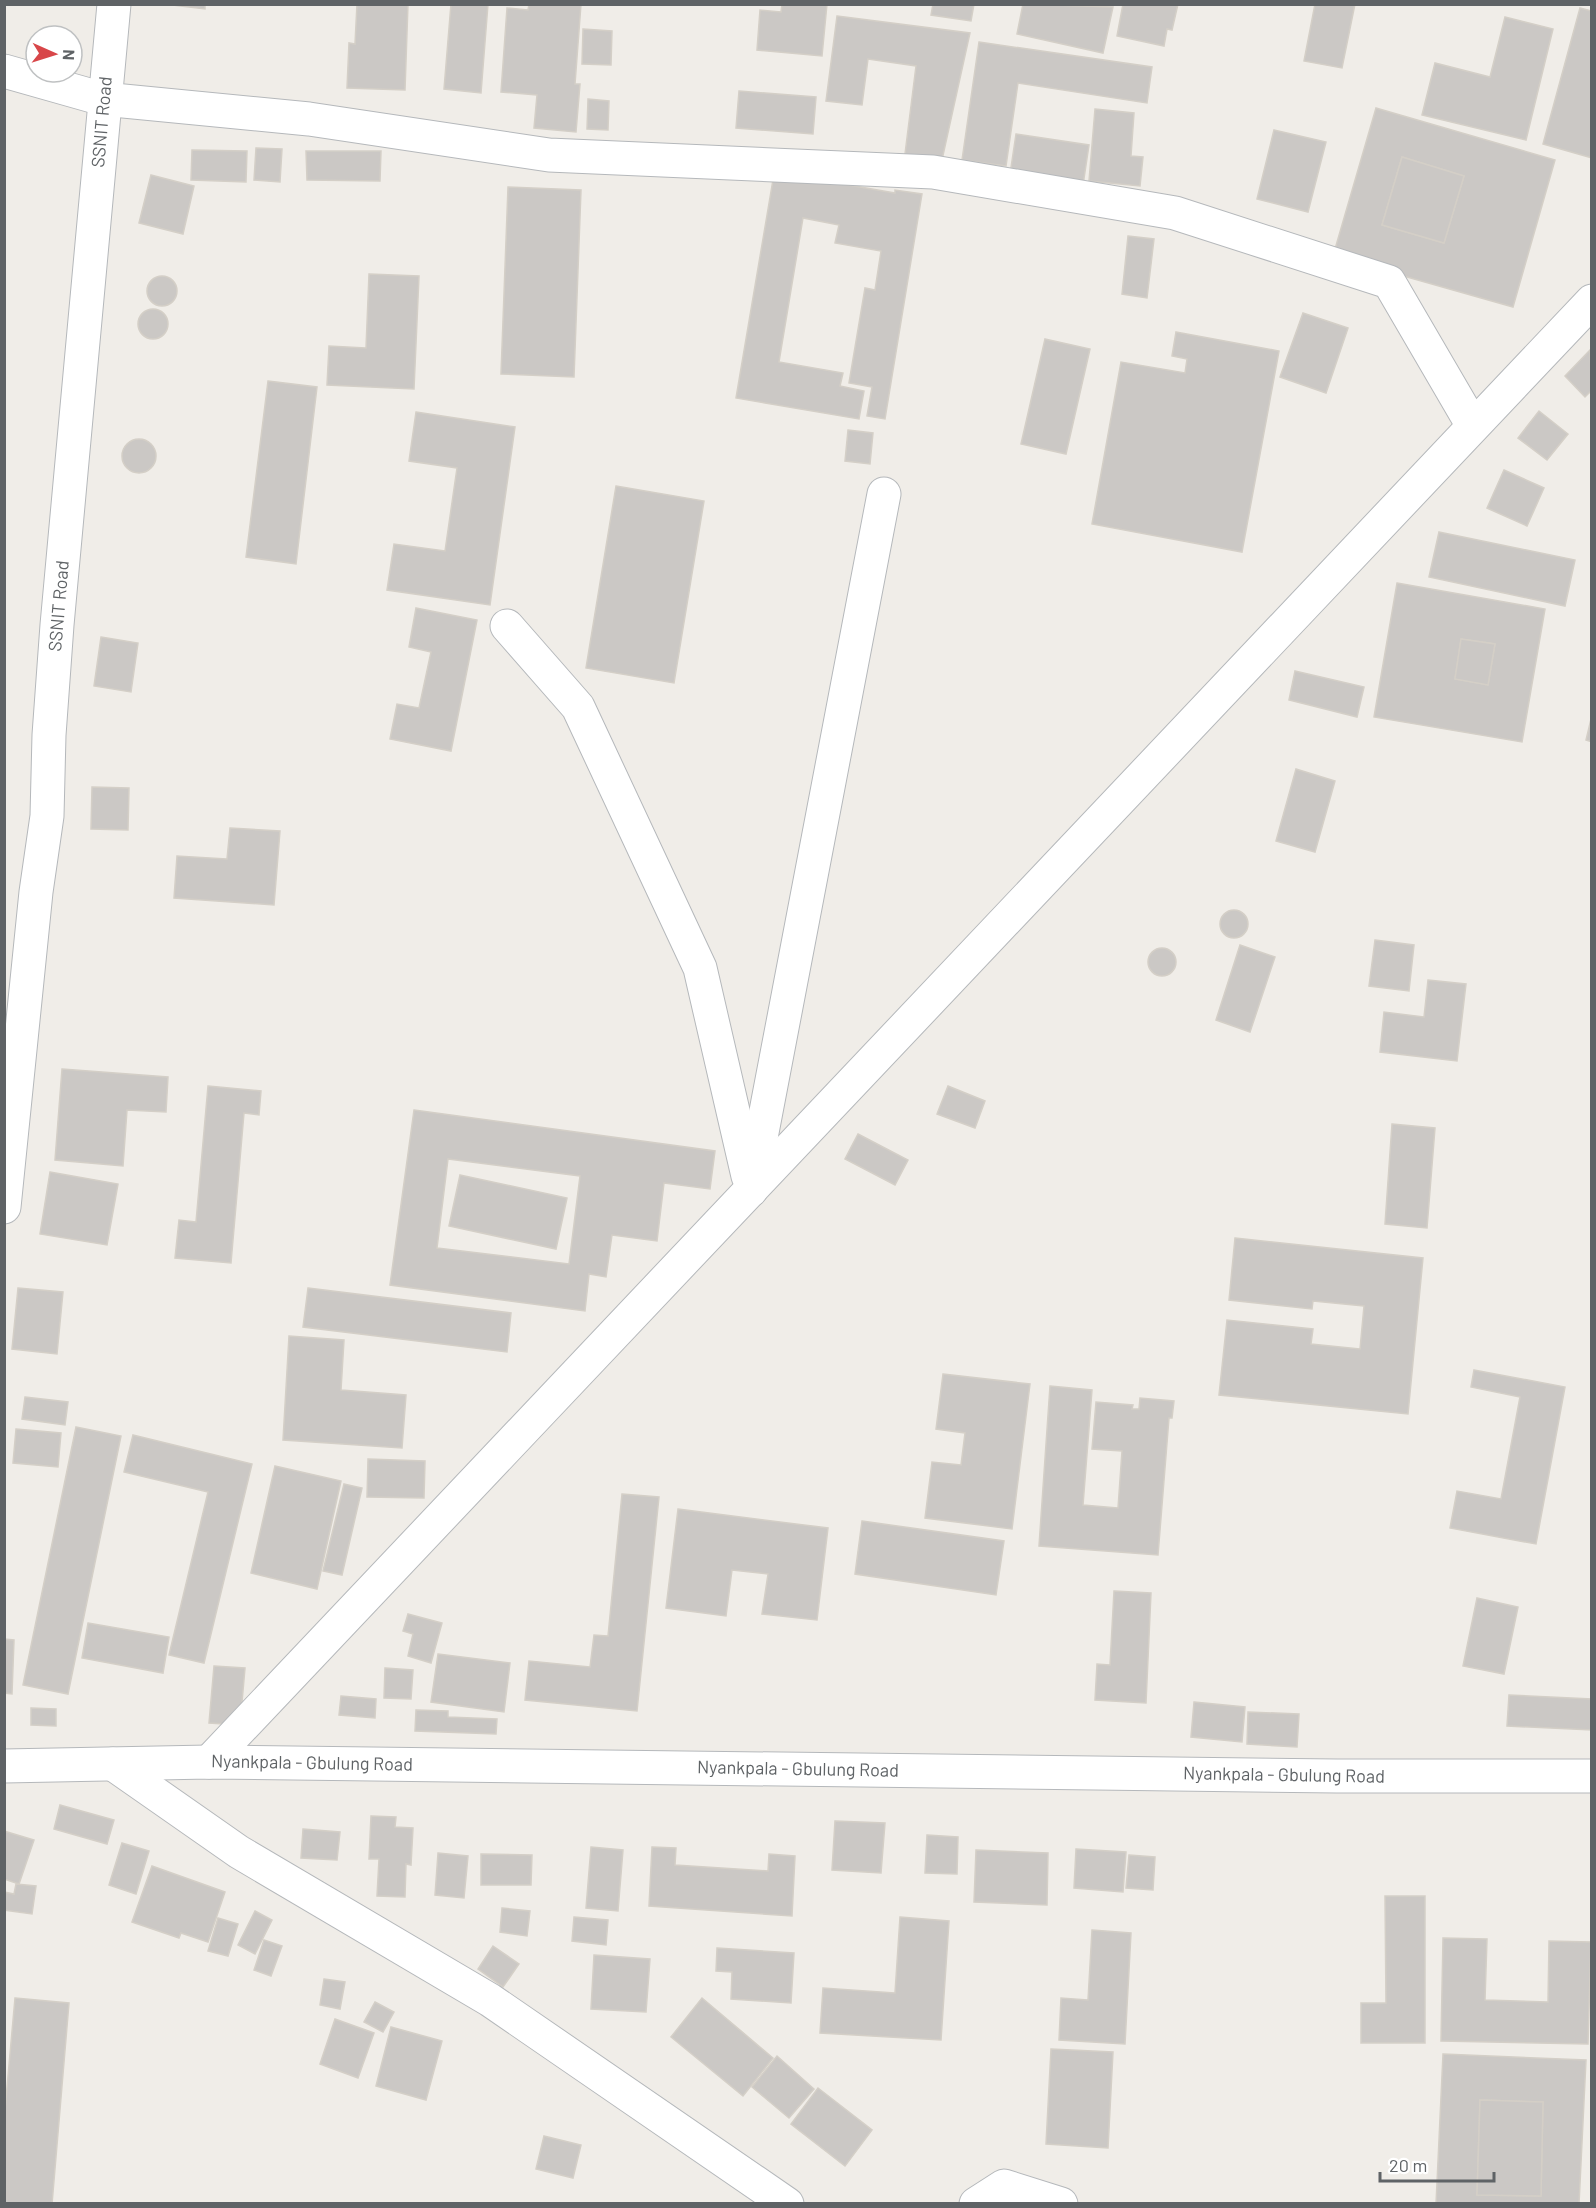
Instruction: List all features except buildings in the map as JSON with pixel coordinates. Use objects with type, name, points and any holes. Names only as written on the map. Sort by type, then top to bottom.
[{"type":"street","name":"SSNIT Road","points":[[4,1207],[36,892],[47,816],[49,735],[57,636],[103,99],[114,4]]},
{"type":"street","points":[[4,71],[103,99],[309,119],[549,155],[933,172],[1175,213],[1389,282],[1473,426]]},
{"type":"street","points":[[209,1762],[1592,301]]},
{"type":"street","points":[[751,1190],[884,494]]},
{"type":"street","points":[[507,626],[578,706],[700,968],[751,1190]]},
{"type":"street","name":"Nyankpala - Gbulung Road","points":[[4,1766],[209,1762],[1336,1776],[1592,1776]]},
{"type":"street","points":[[113,1764],[239,1852],[490,2000],[787,2204]]},
{"type":"street","points":[[975,2204],[1004,2186],[1061,2204]]}]
